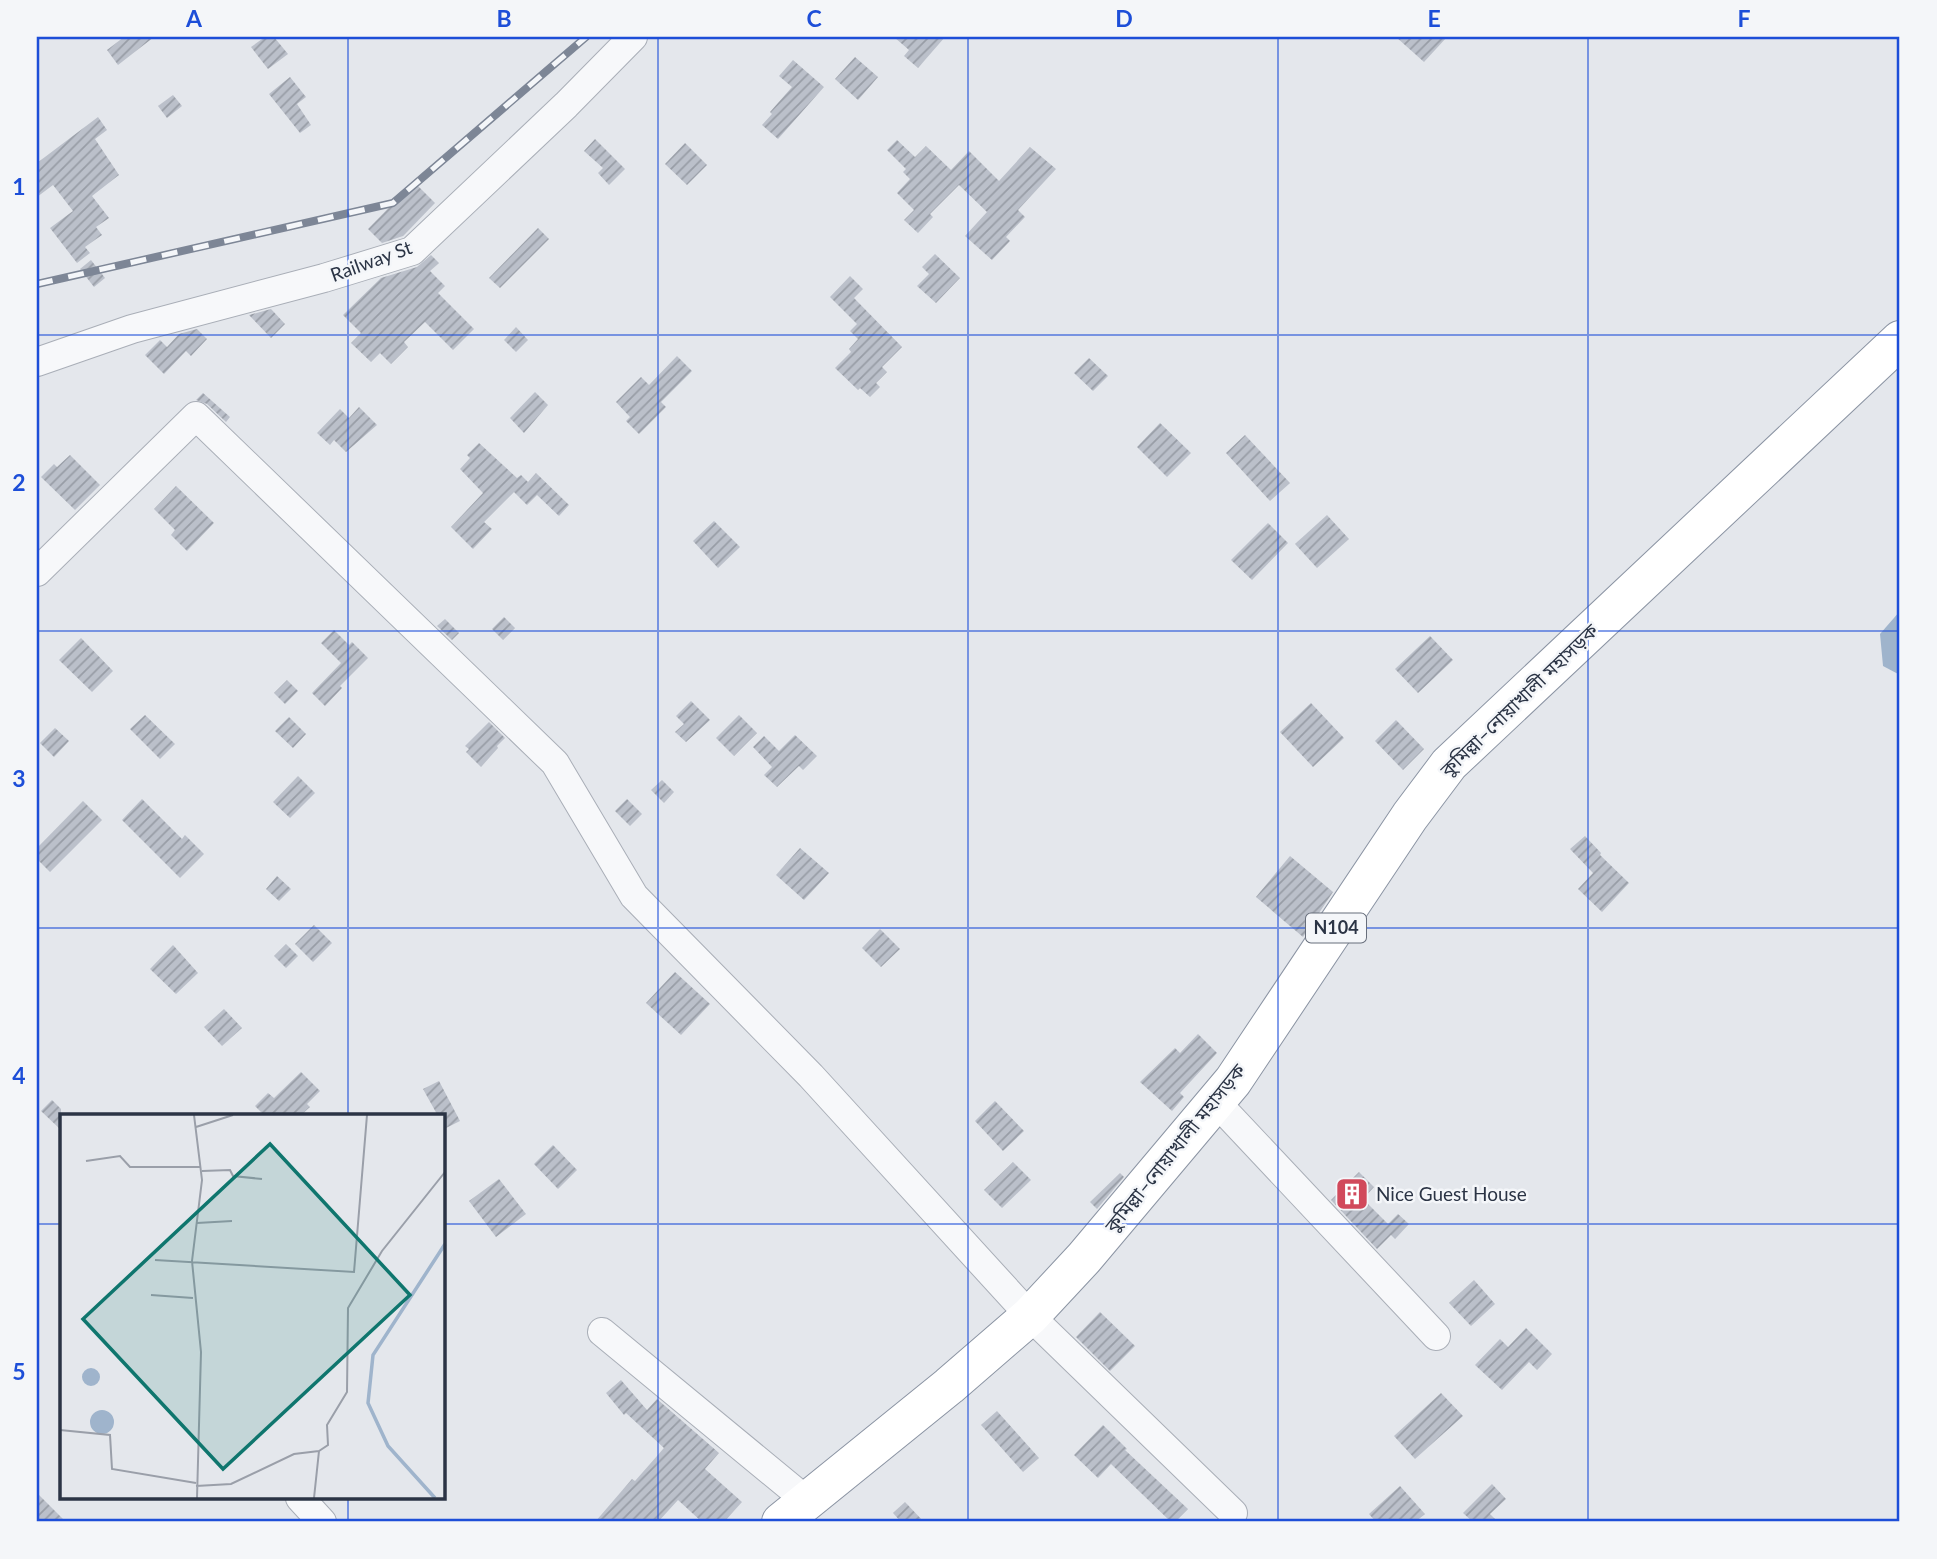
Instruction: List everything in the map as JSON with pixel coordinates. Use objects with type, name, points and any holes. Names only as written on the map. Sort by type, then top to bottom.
[{"type":"highway","name":"কুমিল্লা–নোয়াখালী মহাসড়ক","points":[[794,1512],[1030,1316],[1084,1258],[1233,1081],[1410,816],[1449,764],[1900,340]]},
{"type":"street","name":"Railway St","points":[[37,362],[132,329],[324,278],[412,251],[566,105],[633,37]]},
{"type":"street","points":[[37,572],[196,416],[555,763],[634,896],[811,1076],[1030,1316],[1233,1513]]},
{"type":"street","points":[[1216,1102],[1436,1336]]},
{"type":"street","points":[[602,1332],[794,1512]]},
{"type":"street","points":[[302,1500],[322,1522]]},
{"type":"water","points":[[1900,611],[1900,675],[1883,666],[1880,634]]},
{"type":"building","points":[[124,37],[154,37],[118,65],[107,50]]},
{"type":"building","points":[[265,37],[274,37],[288,54],[268,69],[251,47]]},
{"type":"building","points":[[894,37],[945,37],[918,68],[904,56],[909,50]]},
{"type":"building","points":[[1396,37],[1447,37],[1424,62]]},
{"type":"building","points":[[855,57],[878,77],[858,100],[835,79]]},
{"type":"building","points":[[793,60],[824,87],[778,139],[762,125],[792,87],[779,76]]},
{"type":"building","points":[[290,77],[306,97],[297,104],[311,125],[300,133],[269,94]]},
{"type":"building","points":[[173,95],[182,106],[167,118],[158,106]]},
{"type":"building","points":[[98,117],[107,130],[95,139],[119,175],[92,196],[109,218],[96,227],[102,235],[85,247],[90,253],[77,263],[50,228],[73,211],[53,185],[37,197],[37,163]]},
{"type":"building","points":[[595,139],[625,169],[609,185],[598,173],[603,168],[584,151]]},
{"type":"building","points":[[897,140],[915,157],[926,146],[951,170],[969,151],[999,181],[1030,147],[1056,169],[1018,210],[1025,217],[1006,237],[1010,241],[992,260],[965,236],[987,212],[959,185],[930,214],[933,217],[918,233],[904,220],[914,210],[897,193],[910,179],[903,172],[906,169],[887,150]]},
{"type":"building","points":[[685,143],[707,165],[687,185],[665,164]]},
{"type":"building","points":[[414,182],[435,203],[403,236],[382,243],[368,229]]},
{"type":"building","points":[[538,228],[549,239],[500,288],[489,278]]},
{"type":"building","points":[[935,254],[960,278],[936,303],[917,286],[929,274],[922,267]]},
{"type":"building","points":[[431,255],[439,263],[430,271],[445,286],[438,293],[474,329],[453,350],[425,322],[404,342],[408,347],[391,364],[380,353],[371,362],[351,343],[361,333],[343,315],[381,278],[417,267]]},
{"type":"building","points":[[91,260],[105,278],[94,287],[80,269]]},
{"type":"building","points":[[850,276],[863,289],[854,298],[902,347],[882,367],[887,372],[876,383],[880,387],[870,397],[860,388],[858,390],[835,368],[851,352],[849,349],[858,339],[850,331],[857,324],[830,297]]},
{"type":"building","points":[[271,309],[285,324],[271,338],[249,315]]},
{"type":"building","points":[[516,327],[528,340],[516,352],[504,340]]},
{"type":"building","points":[[197,329],[207,339],[191,356],[186,351],[164,374],[145,355],[160,340],[167,347],[179,334]]},
{"type":"building","points":[[677,356],[692,371],[661,402],[666,407],[639,434],[626,421],[630,417],[616,402],[641,377],[649,385]]},
{"type":"building","points":[[1089,358],[1108,376],[1093,391],[1074,373]]},
{"type":"building","points":[[535,392],[548,405],[524,433],[510,418]]},
{"type":"building","points":[[203,393],[230,417],[226,422],[207,404],[196,400]]},
{"type":"building","points":[[359,407],[377,425],[346,452],[334,440],[330,445],[317,433],[340,409],[349,418]]},
{"type":"building","points":[[1160,423],[1191,453],[1167,477],[1137,447]]},
{"type":"building","points":[[1245,435],[1290,483],[1270,501],[1226,453]]},
{"type":"building","points":[[479,443],[517,478],[521,475],[528,482],[536,473],[569,505],[559,516],[537,495],[527,505],[514,492],[484,522],[492,529],[473,549],[451,527],[483,493],[460,469],[470,458],[467,455]]},
{"type":"building","points":[[70,455],[100,485],[75,510],[41,477],[54,464],[57,467]]},
{"type":"building","points":[[176,486],[214,523],[187,551],[171,535],[175,530],[154,509]]},
{"type":"building","points":[[1327,515],[1349,539],[1317,568],[1295,544]]},
{"type":"building","points":[[714,521],[740,547],[718,568],[693,541]]},
{"type":"building","points":[[1268,523],[1288,543],[1252,580],[1231,560]]},
{"type":"building","points":[[504,617],[515,628],[503,640],[492,629]]},
{"type":"building","points":[[445,619],[459,633],[452,640],[437,626]]},
{"type":"building","points":[[334,630],[349,645],[352,642],[368,658],[340,686],[342,688],[325,706],[312,693],[341,663],[321,643]]},
{"type":"building","points":[[1430,636],[1453,660],[1418,693],[1395,669]]},
{"type":"building","points":[[81,638],[113,671],[92,692],[59,660]]},
{"type":"building","points":[[287,680],[298,691],[285,704],[274,693]]},
{"type":"building","points":[[691,701],[710,720],[686,742],[675,732],[684,724],[676,716]]},
{"type":"building","points":[[1311,703],[1344,738],[1313,767],[1280,732]]},
{"type":"building","points":[[145,715],[175,744],[160,759],[130,729]]},
{"type":"building","points":[[739,715],[757,733],[734,756],[716,738]]},
{"type":"building","points":[[289,717],[306,734],[293,748],[275,731]]},
{"type":"building","points":[[1396,720],[1424,749],[1403,770],[1375,741]]},
{"type":"building","points":[[489,722],[505,738],[481,767],[466,752],[469,749],[465,746]]},
{"type":"building","points":[[55,728],[69,741],[54,757],[40,743]]},
{"type":"building","points":[[795,735],[817,756],[803,770],[799,766],[777,787],[764,775],[772,767],[753,747],[764,736],[779,751]]},
{"type":"building","points":[[298,776],[315,793],[290,818],[273,802]]},
{"type":"building","points":[[662,780],[674,792],[664,803],[651,790]]},
{"type":"building","points":[[142,799],[182,839],[185,835],[204,854],[180,878],[122,820]]},
{"type":"building","points":[[627,799],[642,814],[630,826],[615,811]]},
{"type":"building","points":[[83,801],[102,820],[50,872],[37,859],[37,848]]},
{"type":"building","points":[[1585,836],[1629,883],[1602,912],[1578,889],[1593,873],[1570,849]]},
{"type":"building","points":[[800,848],[829,873],[804,900],[776,875]]},
{"type":"building","points":[[1290,856],[1333,892],[1303,937],[1256,897]]},
{"type":"building","points":[[277,876],[291,889],[279,901],[266,889]]},
{"type":"building","points":[[314,925],[332,943],[313,962],[295,944]]},
{"type":"building","points":[[880,929],[900,949],[881,967],[862,948]]},
{"type":"building","points":[[286,944],[298,956],[286,968],[274,956]]},
{"type":"building","points":[[173,945],[198,973],[176,994],[150,969]]},
{"type":"building","points":[[675,972],[710,1004],[681,1035],[646,1003]]},
{"type":"building","points":[[224,1009],[242,1028],[222,1046],[204,1027]]},
{"type":"building","points":[[1198,1034],[1217,1053],[1180,1093],[1184,1097],[1172,1111],[1140,1082],[1175,1048],[1180,1053]]},
{"type":"building","points":[[301,1072],[320,1091],[307,1104],[310,1107],[302,1114],[263,1114],[255,1106],[268,1093],[274,1098]]},
{"type":"building","points":[[439,1081],[460,1121],[444,1129],[444,1114],[437,1114],[423,1089]]},
{"type":"building","points":[[52,1100],[61,1109],[60,1129],[41,1111]]},
{"type":"building","points":[[995,1101],[1024,1131],[1003,1151],[975,1121]]},
{"type":"building","points":[[553,1145],[577,1170],[558,1189],[534,1164]]},
{"type":"building","points":[[1013,1162],[1031,1180],[1002,1208],[984,1190]]},
{"type":"building","points":[[1359,1172],[1374,1187],[1363,1199],[1388,1224],[1398,1214],[1409,1224],[1395,1239],[1391,1235],[1377,1249],[1331,1200]]},
{"type":"building","points":[[1120,1173],[1124,1177],[1097,1209],[1090,1202]]},
{"type":"building","points":[[499,1179],[526,1214],[496,1237],[469,1201]]},
{"type":"building","points":[[1474,1280],[1495,1304],[1471,1326],[1449,1303]]},
{"type":"building","points":[[1100,1312],[1135,1346],[1110,1371],[1076,1337]]},
{"type":"building","points":[[1526,1328],[1552,1354],[1537,1370],[1529,1362],[1502,1390],[1475,1365],[1500,1339],[1508,1347]]},
{"type":"building","points":[[621,1380],[647,1410],[657,1399],[719,1453],[705,1469],[742,1502],[724,1522],[702,1522],[678,1500],[658,1522],[595,1522],[632,1479],[635,1481],[664,1448],[626,1413],[624,1415],[606,1393]]},
{"type":"building","points":[[1441,1393],[1463,1416],[1415,1459],[1394,1436]]},
{"type":"building","points":[[997,1411],[1039,1458],[1023,1472],[981,1425]]},
{"type":"building","points":[[1103,1425],[1127,1449],[1125,1450],[1188,1509],[1175,1522],[1171,1522],[1111,1464],[1098,1478],[1074,1455]]},
{"type":"building","points":[[1492,1484],[1506,1499],[1490,1514],[1498,1522],[1473,1522],[1463,1513]]},
{"type":"building","points":[[1400,1486],[1425,1514],[1415,1522],[1376,1522],[1369,1514]]},
{"type":"building","points":[[37,1493],[66,1522],[37,1522]]},
{"type":"building","points":[[905,1502],[924,1522],[901,1522],[893,1513]]},
{"type":"railway","points":[[37,284],[393,203],[586,37]]},
{"type":"place","name":"Nice Guest House","points":[[1352,1194]]}]
